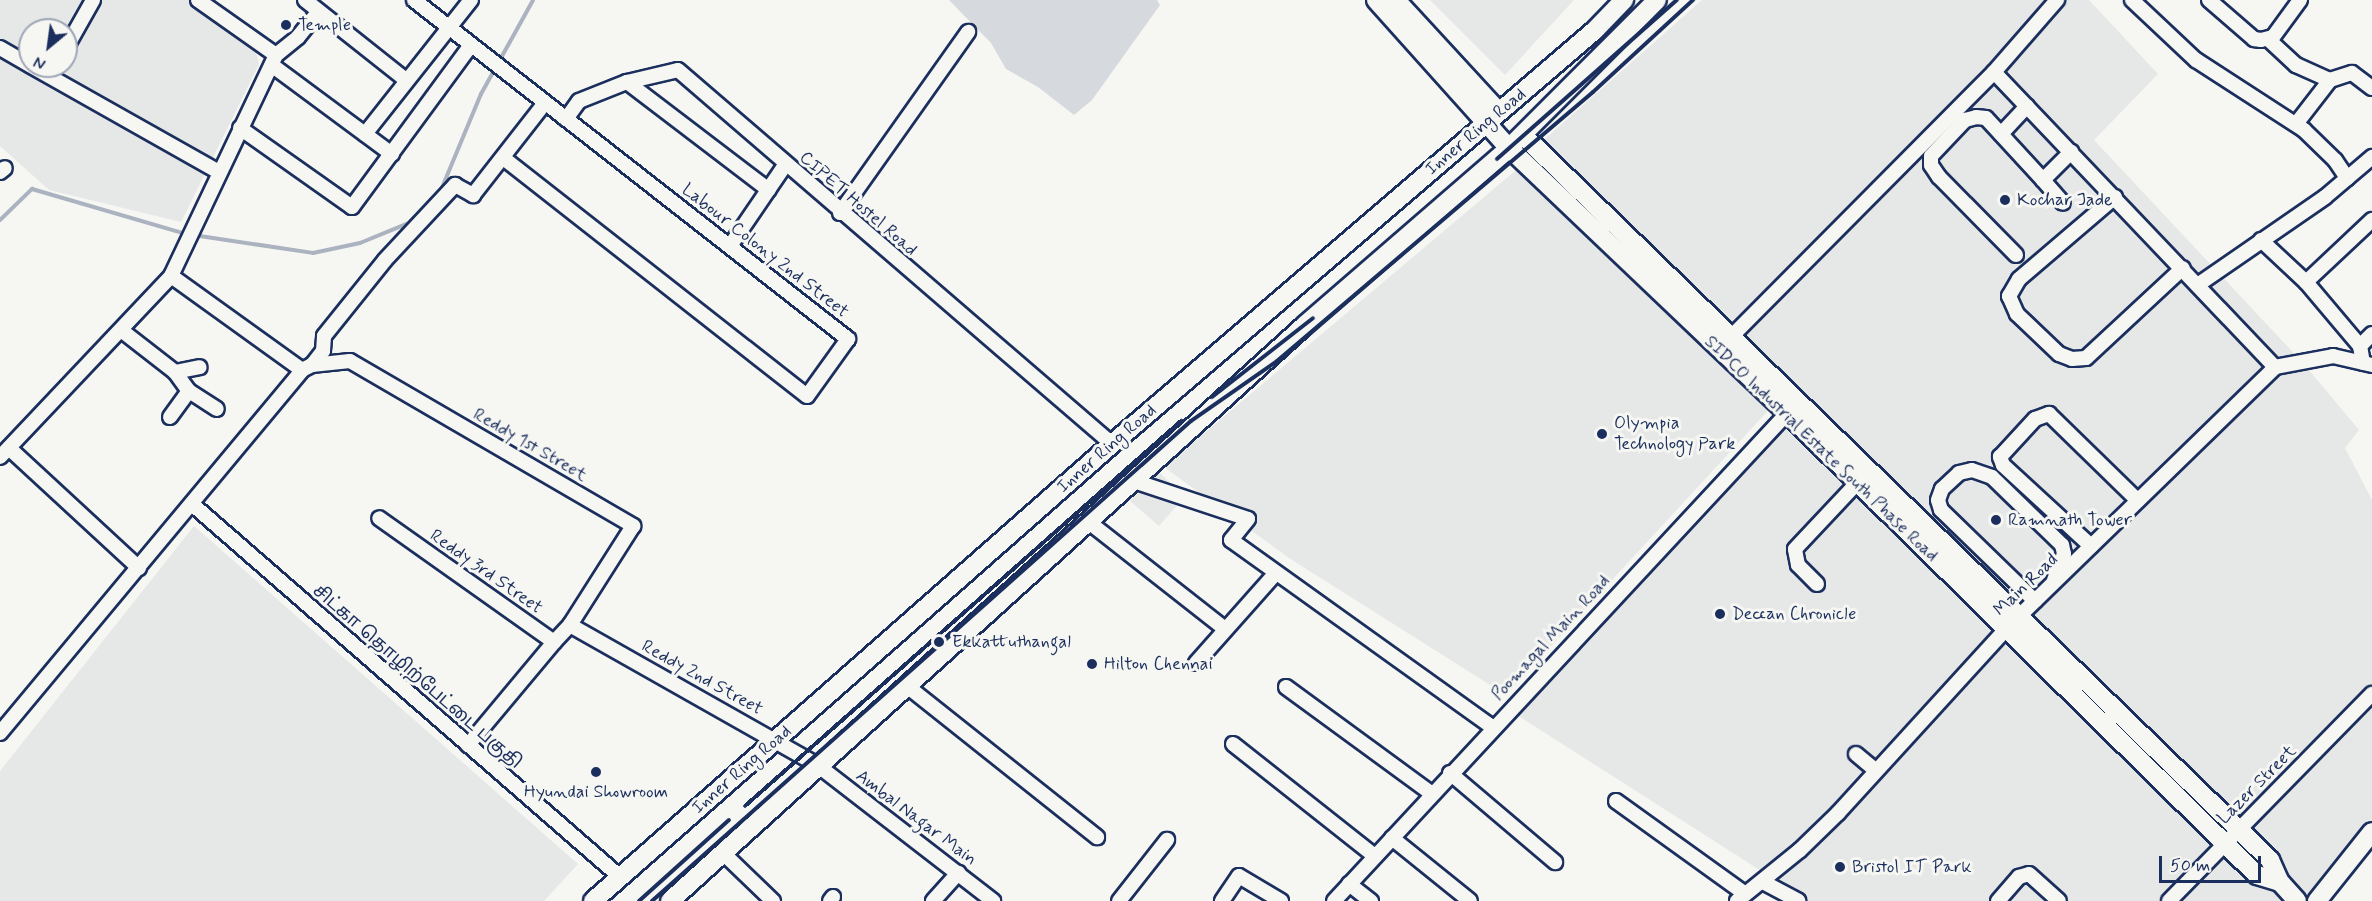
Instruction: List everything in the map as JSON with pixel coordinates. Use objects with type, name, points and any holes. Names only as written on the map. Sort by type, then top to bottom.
[{"type":"main road","name":"SIDCO Industrial Estate South Phase Road","points":[[1376,0],[1493,118],[1509,148],[1725,343],[1793,408],[2013,623],[2257,875],[2280,882]]},
{"type":"main road","points":[[1396,0],[1493,118]]},
{"type":"main road","name":"Inner Ring Road","points":[[593,901],[1112,444],[1493,118],[1624,0]]},
{"type":"main road","name":"Inner Ring Road","points":[[670,901],[816,764],[1090,523],[1305,325],[1509,148],[1657,0]]},
{"type":"main road","name":"SIDCO Industrial Estate South Phase Road","points":[[1523,135],[1725,343]]},
{"type":"main road","name":"SIDCO Industrial Estate South Phase Road","points":[[1793,408],[1858,482],[2239,829],[2270,860],[2280,882],[2297,901]]},
{"type":"main road","points":[[2317,901],[2372,832]]},
{"type":"street","points":[[78,27],[93,0]]},
{"type":"street","points":[[198,0],[392,154]]},
{"type":"street","points":[[305,0],[406,80]]},
{"type":"street","name":"Labour Colony 2nd Street","points":[[414,0],[849,339],[807,396],[504,158]]},
{"type":"street","points":[[365,134],[471,0]]},
{"type":"street","points":[[1725,343],[1995,72],[2057,0]]},
{"type":"street","points":[[2132,0],[2196,60],[2296,124],[2335,160],[2347,178]]},
{"type":"street","points":[[2209,0],[2254,39],[2269,40],[2296,65],[2330,80]]},
{"type":"street","points":[[2269,40],[2300,0]]},
{"type":"street","points":[[139,568],[5,453],[171,276],[274,60],[298,37],[319,11]]},
{"type":"street","points":[[840,213],[968,32]]},
{"type":"street","points":[[240,128],[352,207],[471,45]]},
{"type":"street","points":[[0,48],[18,58]]},
{"type":"street","name":"CIPET Hostel Road","points":[[566,119],[579,101],[627,82],[678,70],[840,213],[1112,444]]},
{"type":"street","points":[[1995,72],[2199,284],[2275,367],[2333,356],[2367,364]]},
{"type":"street","points":[[2296,124],[2330,80],[2352,73],[2372,88]]},
{"type":"street","points":[[65,78],[219,172]]},
{"type":"street","points":[[627,82],[769,190]]},
{"type":"street","points":[[0,733],[307,367],[323,351],[324,336],[384,260],[455,185],[473,195],[545,103]]},
{"type":"street","points":[[2001,134],[2027,106]]},
{"type":"street","points":[[2016,255],[1931,165],[1931,156],[1965,120],[1986,118],[2063,203]]},
{"type":"street","points":[[2043,180],[2071,152]]},
{"type":"street","points":[[2199,284],[2347,178],[2372,157]]},
{"type":"street","points":[[730,246],[785,165]]},
{"type":"street","points":[[2115,197],[2019,279],[2009,296],[2017,314],[2059,354],[2072,359],[2086,358],[2183,268]]},
{"type":"street","points":[[2306,282],[2372,220]]},
{"type":"street","points":[[2261,240],[2306,282],[2360,346],[2367,364]]},
{"type":"street","points":[[171,276],[307,367]]},
{"type":"street","points":[[121,330],[175,372],[189,391],[217,410]]},
{"type":"street","points":[[2360,346],[2372,334]]},
{"type":"street","name":"Reddy 1st Street","points":[[307,367],[350,361],[633,526],[570,625]]},
{"type":"street","points":[[175,372],[200,366]]},
{"type":"street","name":"Main Road","points":[[1740,897],[1800,850],[2013,623],[2275,367]]},
{"type":"street","points":[[170,417],[189,391]]},
{"type":"street","name":"Poomagal Main Road","points":[[1334,901],[1492,727],[1793,408]]},
{"type":"street","points":[[2091,546],[2003,465],[2000,457],[2035,419],[2049,414],[2138,501]]},
{"type":"street","points":[[2035,601],[1941,510],[1938,500],[1942,489],[1959,473],[1972,470],[1992,477],[2062,545],[2064,554],[2054,583]]},
{"type":"street","points":[[1134,482],[1248,519],[1231,540],[1275,574],[1492,727]]},
{"type":"street","points":[[1817,584],[1798,565],[1795,549],[1858,482]]},
{"type":"street","name":"சிட்கா தொழிற்பேட்டை பகுதி","points":[[192,504],[619,876]]},
{"type":"street","name":"Reddy 3rd Street","points":[[379,518],[554,642]]},
{"type":"street","points":[[1090,523],[1224,628]]},
{"type":"street","points":[[1196,663],[1224,628],[1275,574]]},
{"type":"street","points":[[468,745],[570,625]]},
{"type":"street","name":"Reddy 2nd Street","points":[[570,625],[816,764]]},
{"type":"street","points":[[907,686],[1097,837]]},
{"type":"street","points":[[1286,687],[1432,794]]},
{"type":"street","name":"Lazer Street","points":[[2169,901],[2372,694]]},
{"type":"street","points":[[1233,744],[1375,856]]},
{"type":"street","points":[[1856,754],[1876,771]]},
{"type":"street","name":"Ambal Nagar Main","points":[[816,764],[993,901]]},
{"type":"street","points":[[1450,773],[1555,862]]},
{"type":"street","points":[[1616,801],[1740,897]]},
{"type":"street","points":[[1392,838],[1470,901]]},
{"type":"street","points":[[1119,901],[1167,840]]},
{"type":"street","points":[[722,852],[773,901]]},
{"type":"street","points":[[933,901],[958,873]]},
{"type":"street","points":[[1998,901],[2019,877],[2029,874],[2059,901]]},
{"type":"street","points":[[1222,901],[1239,876],[1281,901]]},
{"type":"street","points":[[1762,882],[1798,901]]},
{"type":"street","points":[[1349,884],[1371,901]]},
{"type":"shaded area","points":[[0,0],[196,0],[251,32],[259,64],[181,222],[49,190],[0,146]]},
{"type":"shaded area","points":[[949,0],[1157,0],[1160,5],[1092,100],[1074,115],[1038,87],[1006,69],[991,43]]},
{"type":"shaded area","points":[[1430,0],[1574,0],[1505,75]]},
{"type":"shaded area","points":[[1702,0],[2089,0],[2158,74],[2094,140],[2303,363],[2359,430],[2345,448],[2372,500],[2372,832],[2312,901],[1808,901],[1503,706],[1784,403],[1529,153]]},
{"type":"shaded area","points":[[1527,161],[1776,402],[1506,695],[1289,558],[1164,467]]},
{"type":"shaded area","points":[[1160,473],[1184,497],[1159,526],[1130,501]]},
{"type":"shaded area","points":[[194,526],[578,864],[544,901],[0,901],[0,771]]},
{"type":"waterway","points":[[193,235],[313,253],[360,243],[409,223],[441,190],[481,94],[533,0]]},
{"type":"waterway","points":[[0,220],[32,189],[186,234]]},
{"type":"railway","points":[[1497,159],[1677,0]]},
{"type":"railway","points":[[652,901],[1191,421],[1277,361],[1593,92],[1693,0]]},
{"type":"railway","points":[[1212,397],[1313,318]]},
{"type":"railway","points":[[745,806],[1181,421]]},
{"type":"railway","points":[[639,901],[729,820]]},
{"type":"place","name":"Temple","points":[[286,25]]},
{"type":"place","name":"Kochar Jade","points":[[2005,200]]},
{"type":"place","name":"Olympia Technology Park","points":[[1602,434]]},
{"type":"place","name":"Ramnath Tower","points":[[1996,520]]},
{"type":"place","name":"Deccan Chronicle","points":[[1720,614]]},
{"type":"place","name":"Ekkattuthangal","points":[[939,642]]},
{"type":"place","name":"Hilton Chennai","points":[[1092,664]]},
{"type":"place","name":"Hyundai Showroom","points":[[596,772]]},
{"type":"place","name":"Bristol IT Park","points":[[1840,867]]}]
